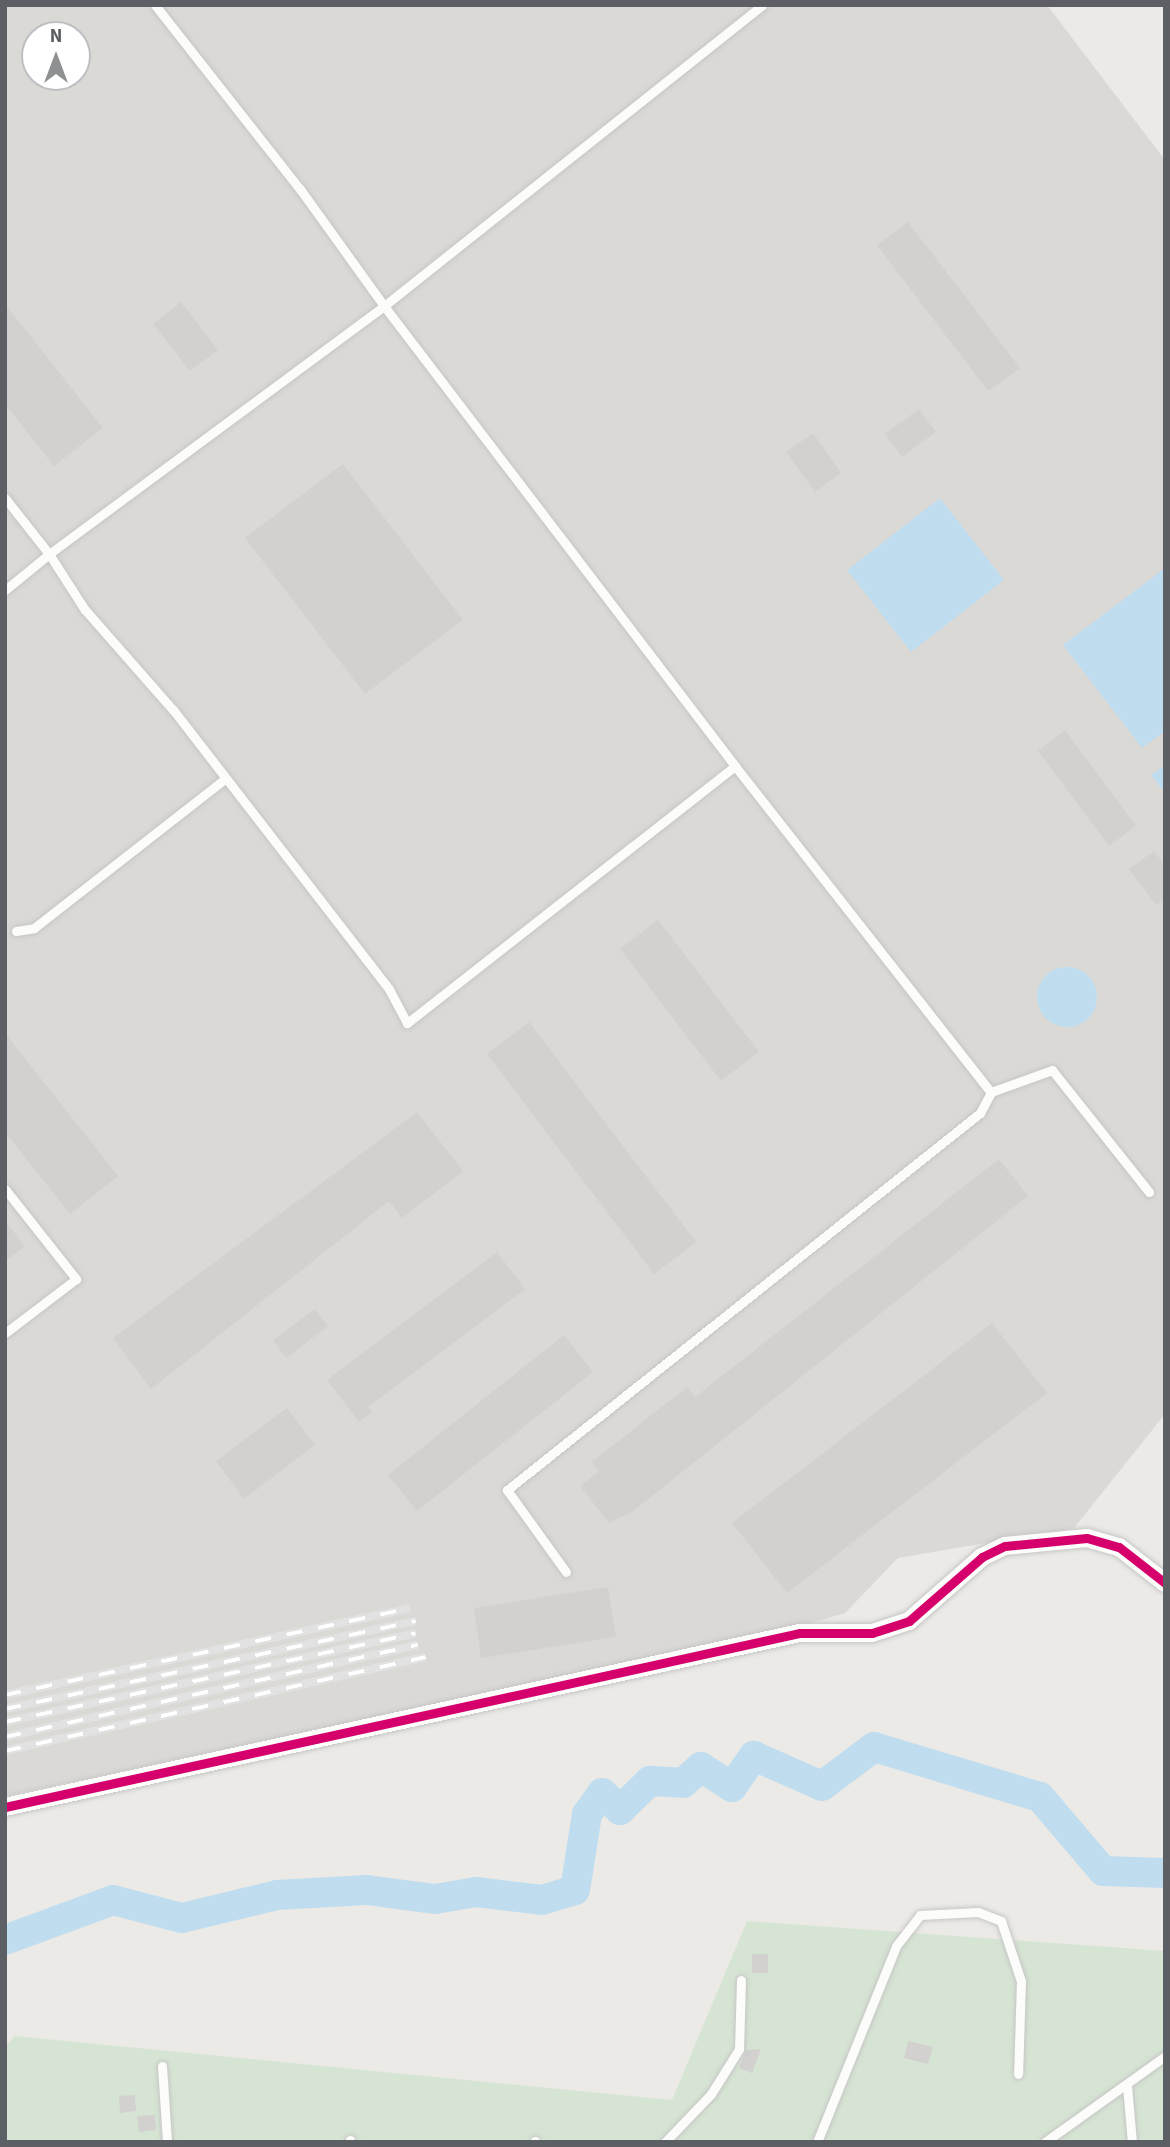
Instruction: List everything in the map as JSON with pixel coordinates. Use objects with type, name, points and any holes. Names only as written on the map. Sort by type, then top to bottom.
[{"type":"street","points":[[5,1807],[800,1633],[872,1633],[909,1621],[972,1565],[1005,1546],[1087,1538],[1118,1547],[1165,1583]]},
{"type":"lane","points":[[155,5],[735,766],[991,1092]]},
{"type":"lane","points":[[5,590],[49,554],[383,306],[762,5]]},
{"type":"lane","points":[[5,498],[49,554],[85,610],[225,779],[389,989],[407,1023],[735,766]]},
{"type":"lane","points":[[16,931],[34,928],[225,779]]},
{"type":"lane","points":[[566,1572],[507,1490],[980,1113],[991,1092],[1052,1070],[1149,1192]]},
{"type":"lane","points":[[5,1189],[76,1279],[5,1333]]},
{"type":"lane","points":[[817,2142],[896,1945],[920,1915],[978,1912],[1001,1921],[1021,1981],[1018,2074]]},
{"type":"lane","points":[[665,2142],[711,2094],[739,2049],[741,1980]]},
{"type":"lane","points":[[1045,2142],[1071,2118],[1127,2086],[1165,2056]]},
{"type":"lane","points":[[162,2066],[167,2142]]},
{"type":"lane","points":[[1127,2086],[1132,2142]]},
{"type":"shaded area","points":[[5,5],[1047,5],[1165,160],[1165,1414],[1074,1528],[898,1558],[845,1613],[798,1627],[5,1796]]},
{"type":"green space","points":[[747,1921],[1165,1951],[1165,2142],[5,2142],[5,2047],[15,2036],[672,2100]]},
{"type":"water","points":[[940,498],[1004,580],[911,652],[847,570]]},
{"type":"water","points":[[1165,568],[1165,731],[1142,748],[1063,645]]},
{"type":"water","points":[[1165,765],[1165,793],[1151,775]]},
{"type":"water","points":[[1061,967],[1073,967],[1092,980],[1097,997],[1095,1009],[1084,1022],[1073,1027],[1061,1027],[1042,1014],[1037,1003],[1037,991],[1050,972]]},
{"type":"building","points":[[908,222],[1020,368],[988,391],[877,245]]},
{"type":"building","points":[[181,302],[218,350],[190,371],[153,324]]},
{"type":"building","points":[[5,304],[103,428],[54,466],[5,404]]},
{"type":"building","points":[[919,409],[936,432],[902,457],[885,434]]},
{"type":"building","points":[[813,433],[841,473],[815,492],[786,452]]},
{"type":"building","points":[[343,464],[463,620],[365,694],[245,538]]},
{"type":"building","points":[[1065,730],[1136,826],[1109,846],[1038,751]]},
{"type":"building","points":[[1154,851],[1165,865],[1165,898],[1156,905],[1129,869]]},
{"type":"building","points":[[658,920],[759,1052],[721,1081],[620,949]]},
{"type":"building","points":[[529,1022],[696,1242],[654,1274],[487,1054]]},
{"type":"building","points":[[5,1033],[118,1176],[70,1214],[5,1132]]},
{"type":"building","points":[[417,1112],[463,1171],[402,1218],[389,1201],[151,1389],[113,1338]]},
{"type":"building","points":[[999,1159],[1028,1196],[632,1512],[609,1523],[580,1486],[599,1471],[592,1462],[687,1387],[695,1397]]},
{"type":"building","points":[[5,1221],[25,1246],[5,1261]]},
{"type":"building","points":[[497,1252],[525,1289],[368,1407],[372,1412],[359,1422],[327,1380]]},
{"type":"building","points":[[315,1309],[328,1326],[286,1358],[273,1340]]},
{"type":"building","points":[[992,1323],[1047,1393],[787,1593],[732,1523]]},
{"type":"building","points":[[564,1335],[593,1372],[417,1511],[388,1475]]},
{"type":"building","points":[[287,1408],[315,1445],[244,1499],[216,1461]]},
{"type":"building","points":[[608,1587],[616,1637],[481,1658],[474,1608]]},
{"type":"building","points":[[752,1954],[768,1954],[768,1973],[752,1973]]},
{"type":"building","points":[[908,2041],[933,2047],[928,2064],[904,2058]]},
{"type":"building","points":[[761,2049],[752,2073],[739,2068],[746,2050]]},
{"type":"building","points":[[135,2095],[136,2111],[120,2113],[119,2096]]},
{"type":"building","points":[[155,2115],[156,2130],[139,2132],[137,2116]]},
{"type":"waterway","points":[[5,1940],[113,1900],[182,1918],[277,1895],[367,1890],[435,1899],[476,1892],[542,1900],[575,1890],[587,1814],[602,1793],[620,1810],[650,1781],[683,1783],[701,1767],[732,1787],[754,1756],[822,1786],[874,1747],[1040,1797],[1103,1871],[1165,1873]]},
{"type":"railway","points":[[5,1695],[410,1608]]},
{"type":"railway","points":[[5,1709],[416,1621]]},
{"type":"railway","points":[[5,1722],[415,1633]]},
{"type":"railway","points":[[5,1737],[418,1645]]},
{"type":"railway","points":[[5,1751],[426,1657]]},
{"type":"cycle path","points":[[5,1807],[800,1633],[872,1633],[909,1621],[982,1557],[1005,1546],[1087,1538],[1119,1547],[1165,1583]]}]
